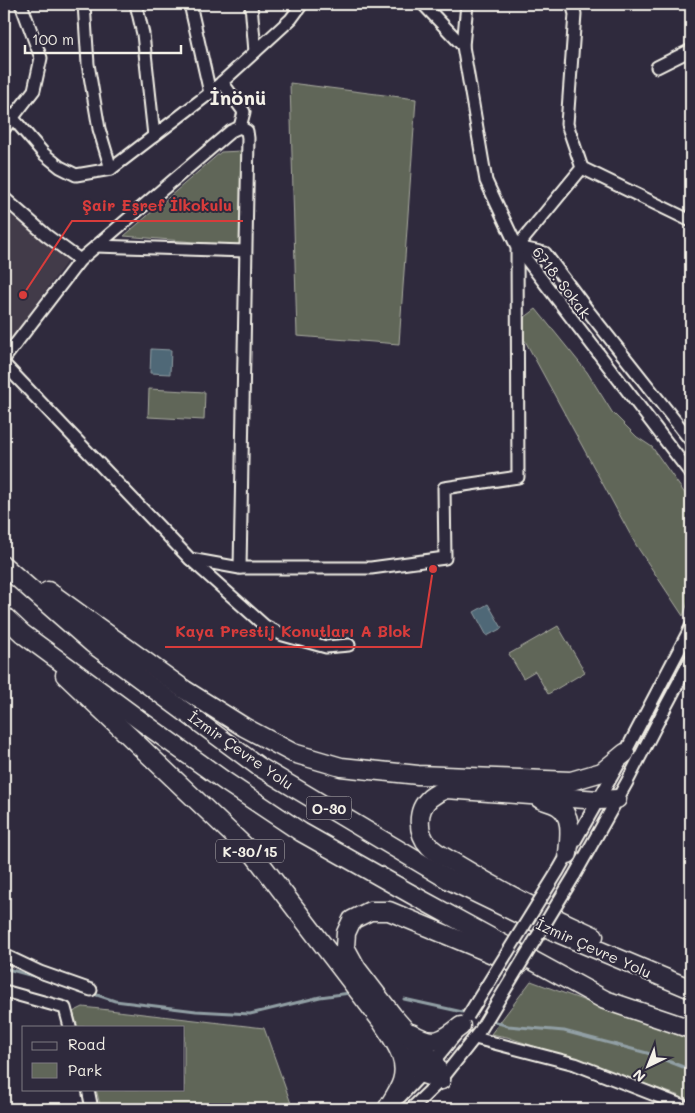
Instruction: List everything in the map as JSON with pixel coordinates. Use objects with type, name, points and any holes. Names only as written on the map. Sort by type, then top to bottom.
[{"type":"highway","points":[[4,560],[185,690],[244,727],[293,753],[340,767],[418,775],[589,783],[607,796]]},
{"type":"highway","name":"İzmir Çevre Yolu","points":[[4,566],[93,644],[258,766],[449,880],[560,934],[691,989]]},
{"type":"highway","name":"O-30","points":[[4,616],[23,634],[226,782],[301,832],[605,1000],[691,1029]]},
{"type":"highway","name":"K-30/15","points":[[23,634],[255,856],[382,1022],[400,1050],[404,1068],[402,1082],[387,1109]]},
{"type":"highway","points":[[570,781],[602,772],[625,753]]},
{"type":"highway","points":[[607,796],[446,789],[428,799],[421,810],[422,834],[430,847],[471,873],[543,913],[604,941],[691,976]]},
{"type":"highway","points":[[527,794],[559,807],[566,815],[570,827],[568,854]]},
{"type":"highway","points":[[441,1080],[429,1067],[418,1045],[357,970],[345,947],[346,932],[352,920],[370,911],[389,911],[605,1000]]},
{"type":"highway","points":[[406,1030],[428,1042],[441,1041],[464,1021]]},
{"type":"highway","points":[[400,1050],[429,1067]]},
{"type":"street","points":[[4,129],[34,90],[41,58],[21,4]]},
{"type":"street","points":[[84,4],[88,64],[99,128],[111,169]]},
{"type":"street","points":[[136,4],[143,34],[154,136]]},
{"type":"street","points":[[190,4],[210,93]]},
{"type":"street","points":[[251,4],[256,52]]},
{"type":"street","points":[[4,108],[44,154],[60,166],[76,175],[111,169],[210,93],[291,19],[302,4]]},
{"type":"street","points":[[423,4],[463,46]]},
{"type":"street","points":[[190,559],[240,568],[371,568],[446,558],[444,488],[518,477],[518,247],[486,181],[463,46],[467,4]]},
{"type":"street","points":[[572,4],[575,14],[567,124],[582,168],[691,221]]},
{"type":"street","points":[[657,67],[691,50]]},
{"type":"street","points":[[222,82],[244,112],[240,127]]},
{"type":"street","points":[[240,127],[246,130],[248,138],[240,568]]},
{"type":"street","points":[[4,359],[80,260],[231,131],[240,127]]},
{"type":"street","points":[[518,247],[582,168]]},
{"type":"street","points":[[4,198],[46,235],[80,260]]},
{"type":"street","points":[[96,246],[245,251]]},
{"type":"street","name":"6718. Sokak","points":[[518,247],[545,253],[691,441]]},
{"type":"street","name":"6718. Sokak","points":[[518,247],[691,474]]},
{"type":"street","points":[[4,364],[190,559],[265,626],[283,635],[326,647],[349,645]]},
{"type":"street","points":[[411,1109],[441,1080],[478,1034],[574,876],[625,753],[691,627]]},
{"type":"street","points":[[387,1109],[429,1067],[464,1021],[568,854],[607,796],[691,659]]},
{"type":"street","points":[[4,954],[40,972],[91,990]]},
{"type":"street","points":[[4,991],[65,1008],[70,1026]]},
{"type":"street","points":[[478,1034],[575,1064],[677,1107],[691,1109]]},
{"type":"street","points":[[88,1090],[92,1109]]},
{"type":"shaded area","points":[[4,210],[68,260],[10,340],[4,330]]},
{"type":"green space","points":[[290,83],[416,99],[399,344],[297,336]]},
{"type":"green space","points":[[242,151],[242,246],[124,236],[221,152]]},
{"type":"green space","points":[[536,309],[587,372],[612,412],[637,437],[652,447],[686,495],[691,506],[691,595],[683,616],[636,545],[523,337],[524,318]]},
{"type":"green space","points":[[149,389],[205,392],[204,420],[148,417]]},
{"type":"green space","points":[[558,626],[585,672],[548,694],[535,671],[523,678],[509,654]]},
{"type":"green space","points":[[531,981],[691,1040],[691,1102],[677,1095],[507,1037],[491,1034]]},
{"type":"green space","points":[[83,1007],[264,1028],[293,1109],[101,1109],[96,1090],[185,1090],[185,1026],[78,1026],[73,1012]]},
{"type":"water","points":[[151,349],[171,350],[170,374],[150,373]]},
{"type":"water","points":[[488,604],[502,628],[487,636],[474,612]]},
{"type":"waterway","points":[[4,968],[44,979]]},
{"type":"waterway","points":[[91,993],[115,1001],[196,1011],[250,1014],[320,997],[350,993]]},
{"type":"waterway","points":[[404,999],[467,1013]]},
{"type":"waterway","points":[[489,1020],[508,1026],[564,1031],[647,1053],[691,1070]]},
{"type":"place","name":"Şair Eşref İlkokulu","points":[[23,295]]},
{"type":"place","name":"Kaya Prestij Konutları A Blok","points":[[433,569]]},
{"type":"district","name":"İnönü","points":[[238,97]]}]
